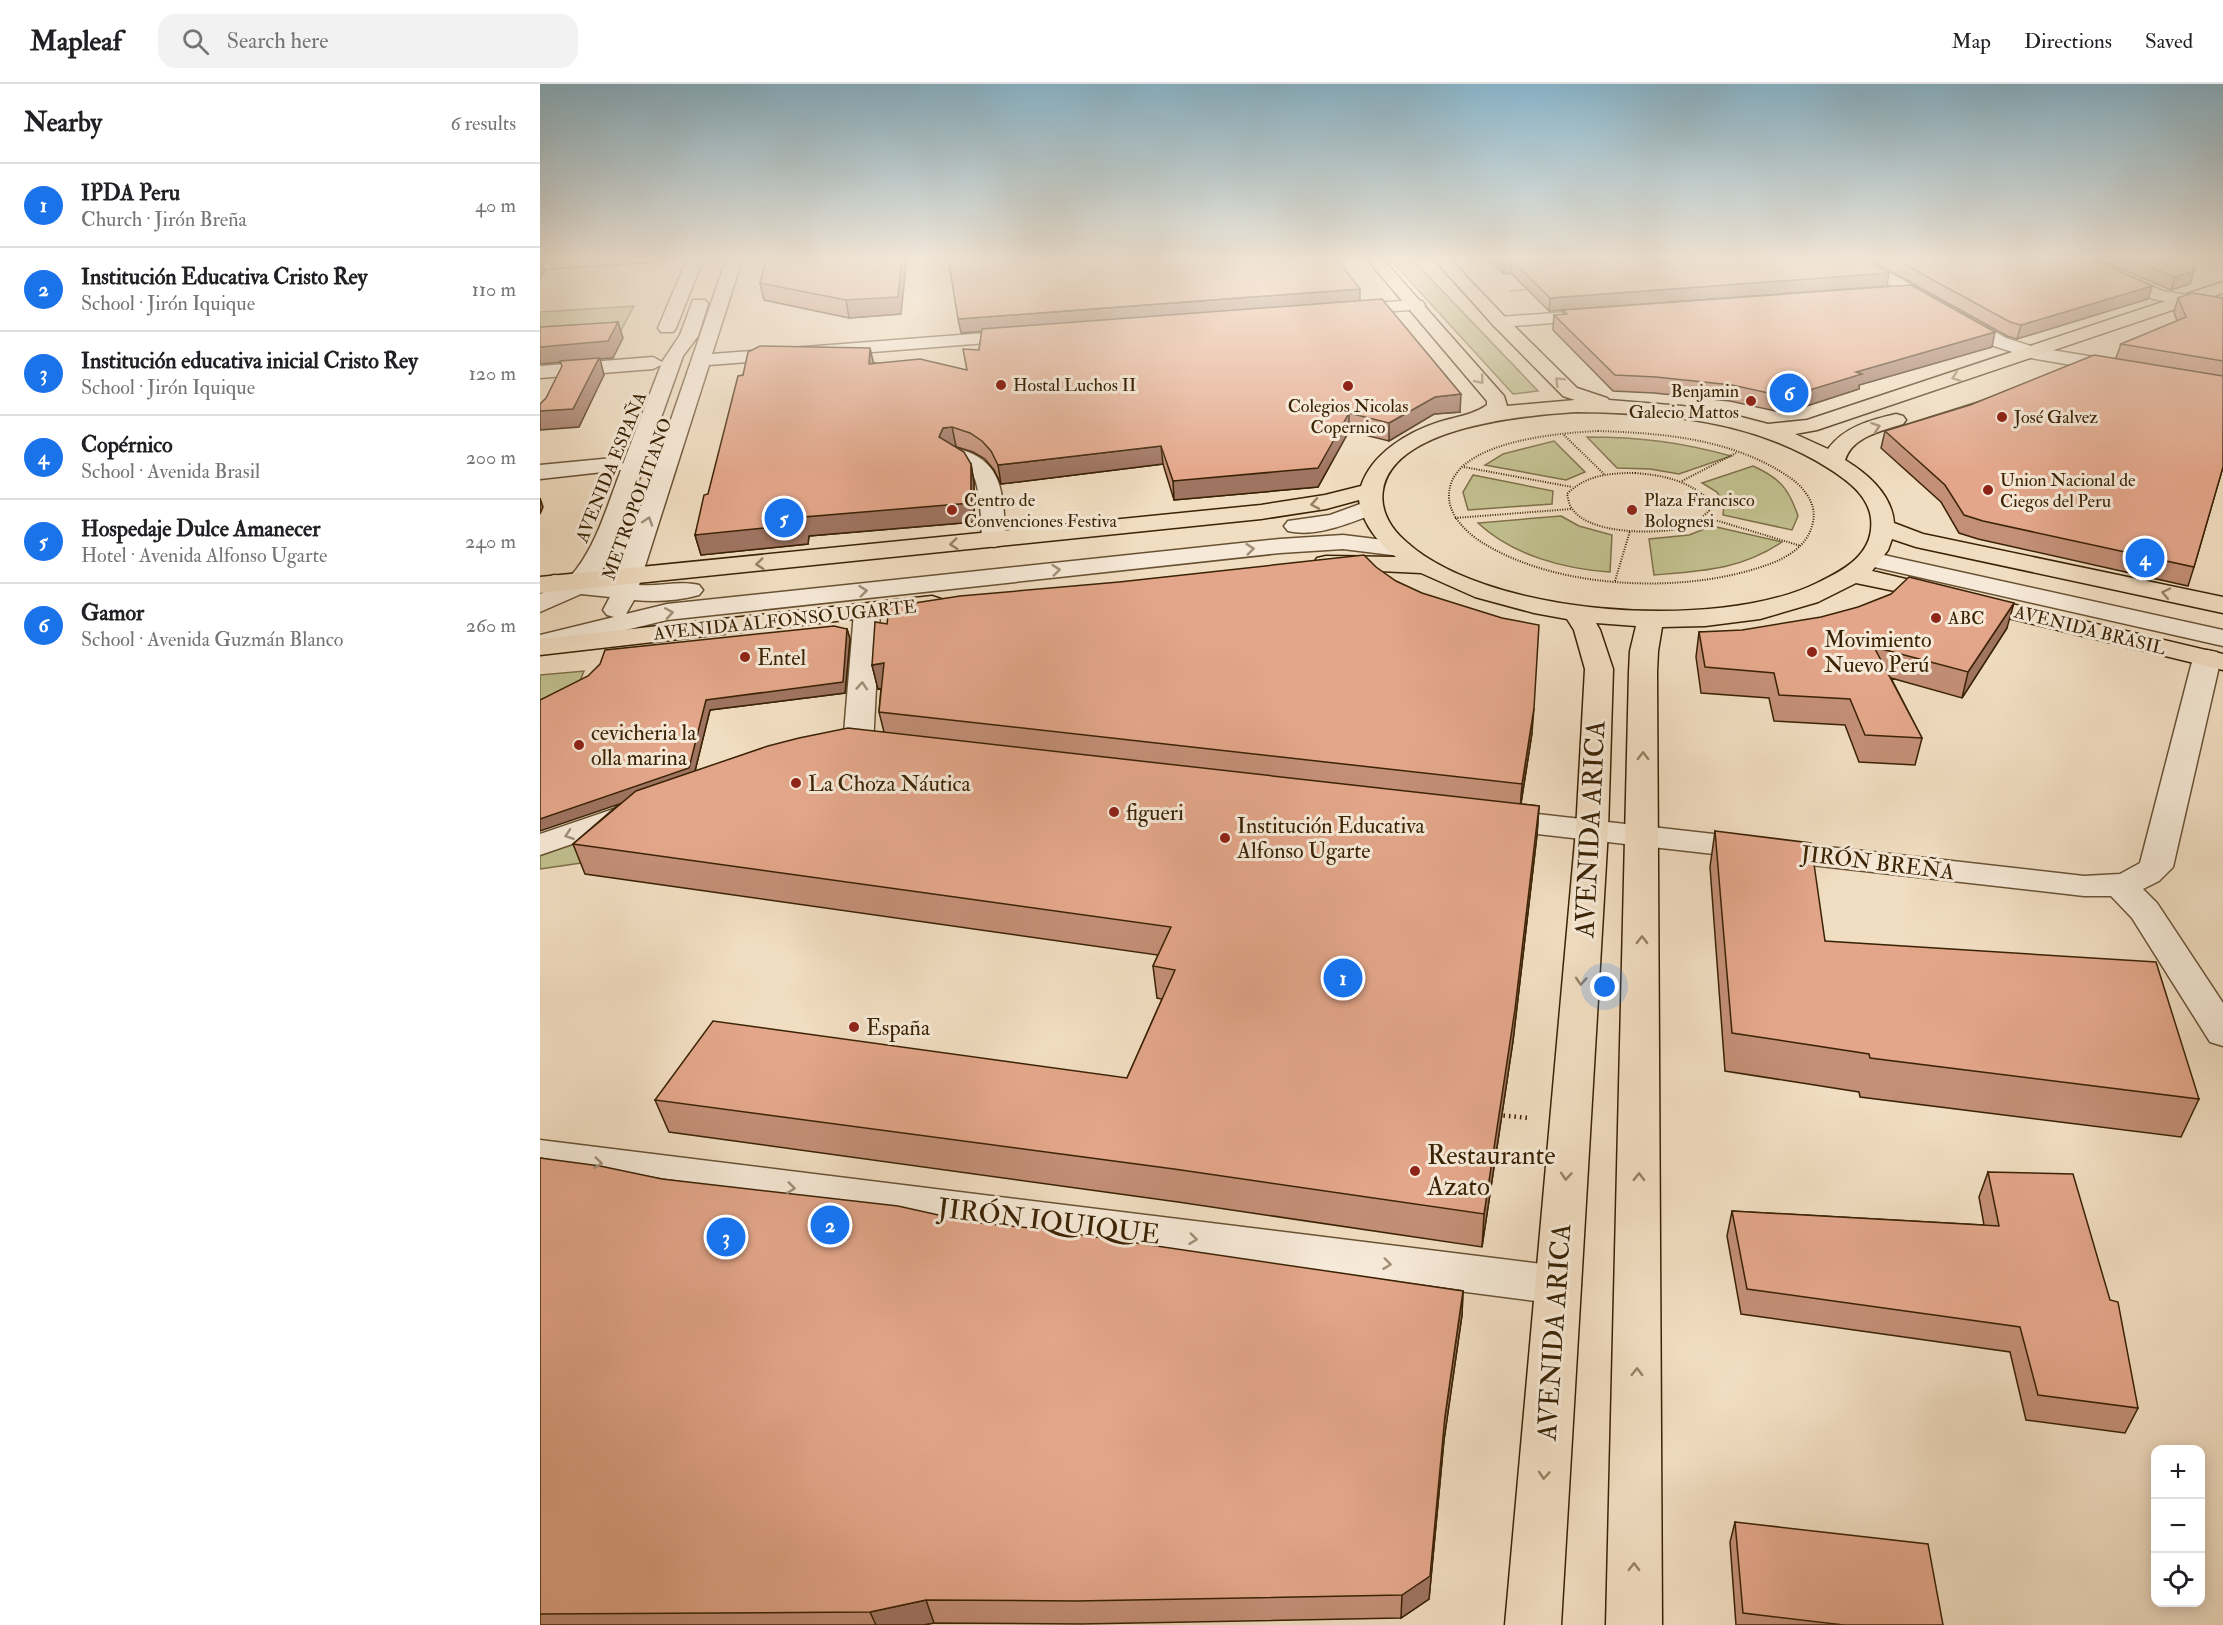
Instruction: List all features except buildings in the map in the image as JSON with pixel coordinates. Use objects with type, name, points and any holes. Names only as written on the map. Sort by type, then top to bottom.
[{"type":"main road","points":[[1436,329],[1497,400],[1497,407],[1485,416]]},
{"type":"main road","points":[[1507,329],[1570,392],[1610,406]]},
{"type":"main road","points":[[1765,430],[1810,426],[2098,329]]},
{"type":"main road","points":[[2039,371],[2104,348]]},
{"type":"main road","points":[[1872,551],[1880,509],[1870,492],[1834,461],[1765,430],[1685,412],[1610,406],[1545,407],[1485,416],[1444,428],[1415,441],[1385,463],[1376,476],[1371,499],[1386,535],[1400,549],[1424,566],[1454,581],[1490,594],[1531,605],[1576,613],[1651,619],[1703,617],[1769,608],[1830,588],[1872,551],[1916,540],[2223,605]]},
{"type":"main road","points":[[1834,461],[1836,451],[1850,438],[1910,416]]},
{"type":"main road","points":[[581,588],[994,540],[1261,512],[1326,502],[1371,499]]},
{"type":"main road","name":"AVENIDA BRASIL","points":[[1872,551],[1914,587],[2218,652]]},
{"type":"main road","name":"AVENIDA ALFONSO UGARTE","points":[[540,645],[1306,564],[1353,562],[1424,566]]},
{"type":"main road","name":"AVENIDA ARICA","points":[[1533,1625],[1592,830],[1599,669],[1587,630],[1576,613]]},
{"type":"main road","name":"AVENIDA ARICA","points":[[1634,1625],[1643,672],[1651,619]]},
{"type":"street","name":"AVENIDA ESPAÑA","points":[[540,472],[609,476],[667,329]]},
{"type":"street","name":"METROPOLITANO","points":[[540,627],[581,613],[581,588],[602,547],[674,355],[689,336],[691,329]]},
{"type":"street","points":[[591,630],[609,618],[617,609],[581,588],[701,360],[711,329]]},
{"type":"street","points":[[1975,329],[2000,342],[2031,352],[2142,372]]},
{"type":"street","points":[[701,360],[1040,334]]},
{"type":"street","points":[[540,372],[653,363]]},
{"type":"street","points":[[955,454],[969,459],[984,471],[993,519],[994,540]]},
{"type":"street","name":"AVENIDA ALFONSO UGARTE","points":[[581,588],[650,594],[1284,528],[1334,521],[1371,499]]},
{"type":"street","name":"AVENIDA ALFONSO UGARTE","points":[[540,645],[667,612],[1280,546],[1343,542],[1400,549]]},
{"type":"street","name":"AVENIDA BRASIL","points":[[1872,551],[1928,558],[2223,624]]},
{"type":"street","points":[[859,747],[867,612]]},
{"type":"street","points":[[2218,652],[2156,867],[2142,879],[2121,886],[2145,911],[2223,1033]]},
{"type":"street","points":[[540,845],[662,802]]},
{"type":"street","name":"JIRÓN BREÑA","points":[[1468,816],[2084,886],[2121,886]]},
{"type":"street","name":"JIRÓN IQUIQUE","points":[[540,1156],[1558,1285]]},
{"type":"path","points":[[1634,431],[1671,435],[1739,451],[1784,473],[1808,495],[1815,512],[1813,529],[1801,546],[1774,562],[1727,577],[1683,582],[1615,581],[1571,575],[1531,564],[1497,551],[1472,535],[1455,518],[1449,504],[1449,491],[1454,479],[1464,467],[1495,449],[1515,442],[1562,433],[1634,431]]},
{"type":"path","points":[[1562,433],[1604,475]]},
{"type":"path","points":[[1681,481],[1739,451]]},
{"type":"path","points":[[1464,467],[1573,487]]},
{"type":"path","points":[[1643,474],[1681,481],[1707,498],[1709,511],[1698,522],[1675,530],[1630,531],[1587,520],[1571,508],[1567,501],[1567,494],[1573,487],[1591,477],[1643,474]]},
{"type":"path","points":[[1455,518],[1571,508]]},
{"type":"path","points":[[1705,517],[1801,546]]},
{"type":"path","points":[[1615,581],[1630,531]]},
{"type":"path","points":[[1489,1114],[1570,1123]]},
{"type":"shaded area","points":[[540,329],[622,329],[619,334],[540,339]]},
{"type":"shaded area","points":[[1454,329],[1479,329],[1538,391],[1513,394]]},
{"type":"shaded area","points":[[1587,437],[1660,441],[1731,456],[1679,474],[1650,469],[1617,468]]},
{"type":"shaded area","points":[[1554,441],[1585,472],[1566,480],[1485,465],[1503,454]]},
{"type":"shaded area","points":[[1753,466],[1777,480],[1787,491],[1798,516],[1792,530],[1723,515],[1724,504],[1717,492],[1702,483]]},
{"type":"shaded area","points":[[1473,475],[1553,491],[1552,504],[1468,510],[1463,492]]},
{"type":"shaded area","points":[[1561,516],[1579,526],[1612,535],[1610,572],[1557,564],[1523,552],[1506,544],[1478,523]]},
{"type":"shaded area","points":[[1712,526],[1782,542],[1736,564],[1720,568],[1654,575],[1649,539],[1689,535]]},
{"type":"shaded area","points":[[584,671],[578,686],[540,706],[540,675]]},
{"type":"shaded area","points":[[641,815],[588,862],[540,869],[540,853]]},
{"type":"place","name":"Hostal Luchos II","points":[[1001,385]]},
{"type":"place","name":"Colegios Nicolas Copernico","points":[[1348,386]]},
{"type":"place","name":"Gamor","points":[[1789,393]]},
{"type":"place","name":"Benjamin Galecio Mattos","points":[[1751,401]]},
{"type":"place","name":"José Galvez","points":[[2002,417]]},
{"type":"place","name":"Union Nacional de Ciegos del Peru","points":[[1988,490]]},
{"type":"place","name":"Centro de Convenciones Festiva","points":[[952,510]]},
{"type":"place","name":"Plaza Francisco Bolognesi","points":[[1632,510]]},
{"type":"place","name":"Hospedaje Dulce Amanecer","points":[[784,518]]},
{"type":"place","name":"Copérnico","points":[[2145,558]]},
{"type":"place","name":"ABC","points":[[1936,618]]},
{"type":"place","name":"Movimiento Nuevo Perú","points":[[1812,652]]},
{"type":"place","name":"Entel","points":[[745,657]]},
{"type":"place","name":"cevicheria la olla marina","points":[[579,745]]},
{"type":"place","name":"La Choza Náutica","points":[[796,783]]},
{"type":"place","name":"figueri","points":[[1114,812]]},
{"type":"place","name":"Institución Educativa Alfonso Ugarte","points":[[1225,838]]},
{"type":"place","name":"IPDA Peru","points":[[1343,978]]},
{"type":"place","name":"España","points":[[854,1027]]},
{"type":"place","name":"Restaurante Azato","points":[[1415,1171]]},
{"type":"place","name":"Institución Educativa Cristo Rey","points":[[830,1225]]},
{"type":"place","name":"Institución educativa inicial Cristo Rey","points":[[726,1237]]}]
